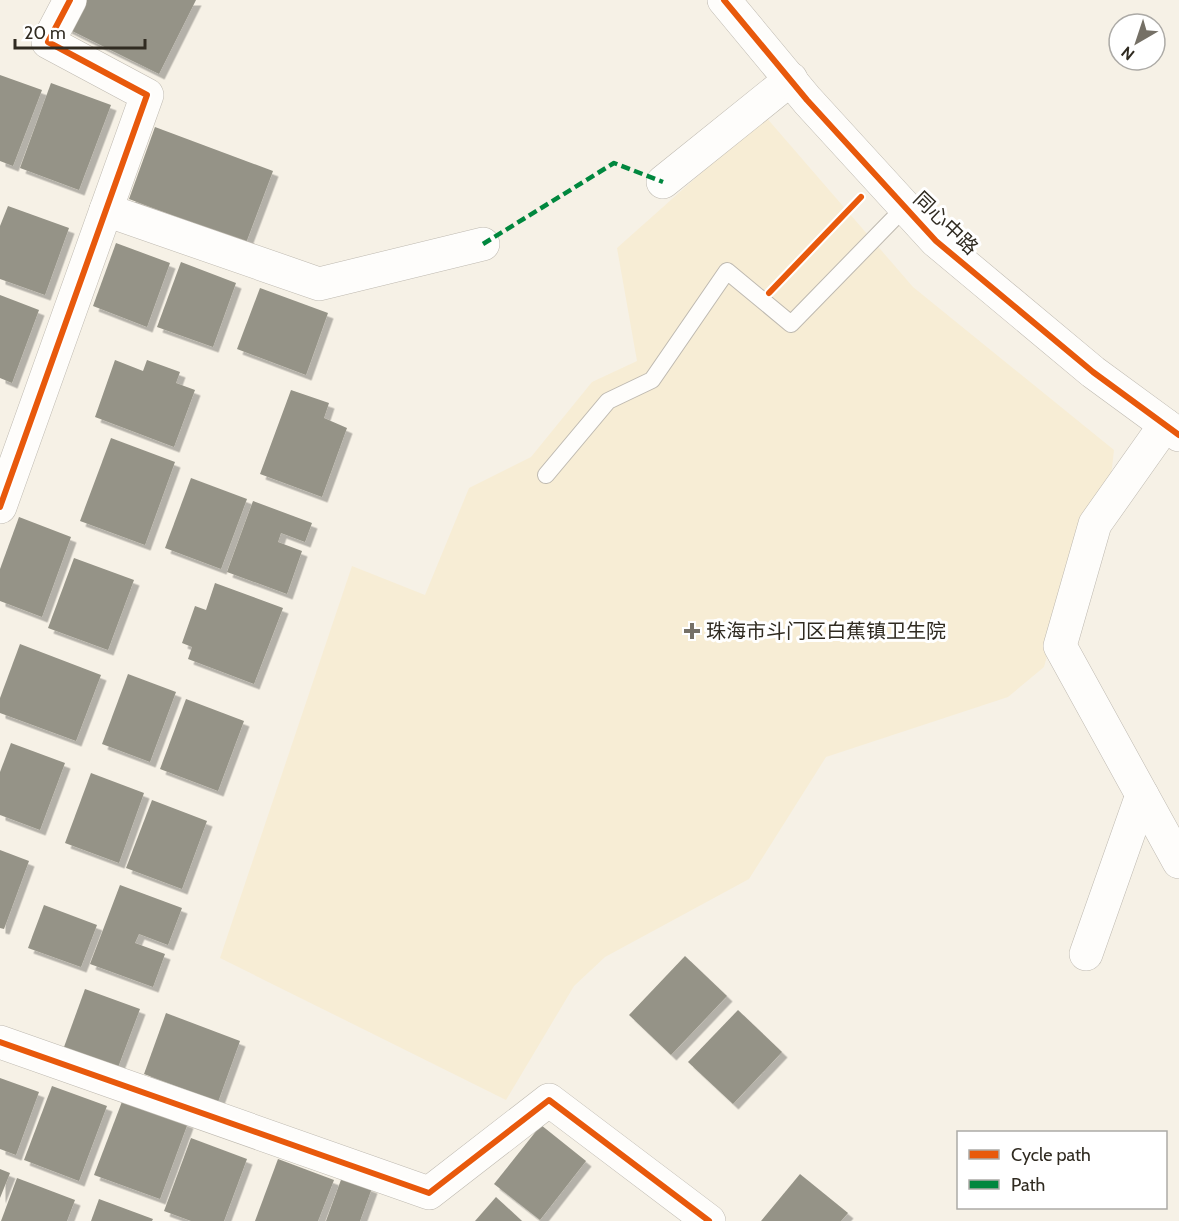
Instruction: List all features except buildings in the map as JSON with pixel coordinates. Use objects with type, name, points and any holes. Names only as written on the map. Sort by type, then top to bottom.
[{"type":"street","points":[[0,507],[147,95],[48,42],[70,0]]},
{"type":"street","name":"同心中路","points":[[724,0],[807,100],[936,241],[1093,372],[1172,430]]},
{"type":"street","points":[[663,182],[790,79]]},
{"type":"street","points":[[106,210],[319,284],[483,244]]},
{"type":"street","points":[[1172,430],[1095,524],[1060,646],[1179,862]]},
{"type":"street","points":[[1086,954],[1142,795]]},
{"type":"street","points":[[0,1042],[429,1193],[549,1100],[709,1221]]},
{"type":"lane","points":[[546,475],[608,401],[652,380],[726,271],[791,324],[905,207]]},
{"type":"shaded area","name":"珠海市斗门区白蕉镇卫生院","points":[[765,116],[913,287],[1114,450],[1110,486],[1084,522],[1044,667],[1008,697],[826,757],[749,879],[605,957],[574,986],[506,1100],[220,958],[352,566],[425,595],[469,488],[531,457],[592,382],[637,361],[617,248]]},
{"type":"marked path","points":[[483,244],[614,163],[663,182]]},
{"type":"cycle path","points":[[0,507],[147,95],[48,42],[70,0]]},
{"type":"cycle path","points":[[724,0],[807,100],[936,241],[1093,372],[1179,435]]},
{"type":"cycle path","points":[[769,293],[861,197]]},
{"type":"cycle path","points":[[0,1042],[429,1193],[549,1100],[709,1221]]},
{"type":"place","name":"珠海市斗门区白蕉镇卫生院","points":[[692,631]]}]
